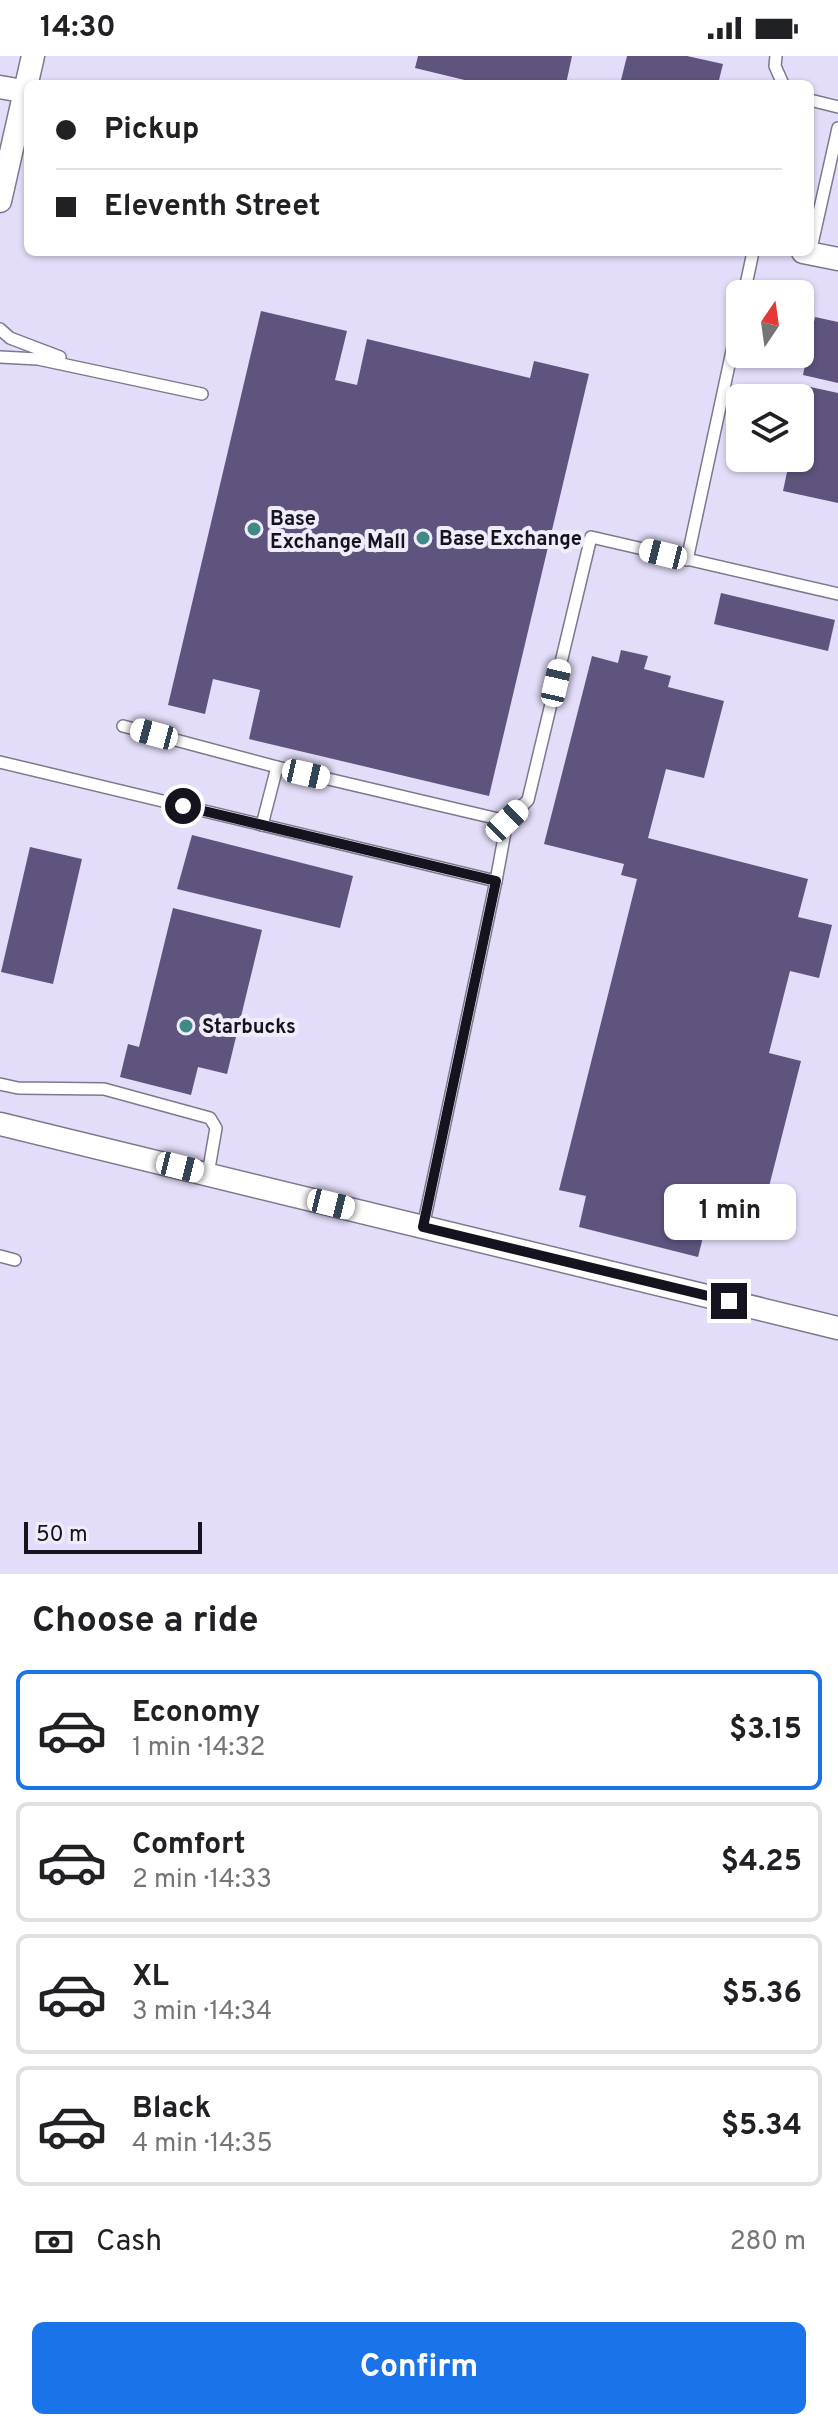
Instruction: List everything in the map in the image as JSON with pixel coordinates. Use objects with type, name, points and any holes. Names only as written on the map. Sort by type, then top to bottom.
[{"type":"street","points":[[29,80],[33,56]]},
{"type":"street","points":[[0,87],[24,91]]},
{"type":"street","points":[[0,201],[24,104]]},
{"type":"street","points":[[814,254],[838,259]]},
{"type":"street","points":[[0,1124],[838,1328]]},
{"type":"lane","points":[[776,56],[775,66],[781,80]]},
{"type":"lane","points":[[814,101],[838,107]]},
{"type":"lane","points":[[816,197],[838,128]]},
{"type":"lane","points":[[747,280],[752,256]]},
{"type":"lane","points":[[0,329],[10,338],[102,371]]},
{"type":"lane","points":[[0,357],[38,359],[202,394]]},
{"type":"lane","points":[[687,560],[728,368]]},
{"type":"lane","points":[[423,1227],[507,821],[528,800],[591,537],[838,594]]},
{"type":"lane","points":[[123,726],[277,767],[507,821]]},
{"type":"lane","points":[[0,762],[496,881]]},
{"type":"lane","points":[[262,825],[277,767]]},
{"type":"lane","points":[[0,1084],[18,1088],[104,1089],[210,1118],[216,1128],[208,1174]]},
{"type":"lane","points":[[0,1256],[15,1260]]},
{"type":"building","points":[[418,56],[572,56],[567,80],[465,80],[415,68]]},
{"type":"building","points":[[627,56],[687,56],[723,64],[719,80],[621,80]]},
{"type":"building","name":"Base Exchange","points":[[261,311],[347,331],[335,380],[357,385],[367,339],[530,378],[534,361],[589,374],[489,796],[249,739],[260,690],[213,679],[205,714],[168,705]]},
{"type":"building","points":[[815,317],[838,322],[838,383],[803,375],[804,368],[814,368]]},
{"type":"building","points":[[814,388],[838,393],[838,503],[783,491],[787,472],[814,472]]},
{"type":"building","points":[[721,593],[835,620],[828,651],[714,624]]},
{"type":"building","points":[[621,650],[648,656],[644,669],[671,676],[668,687],[724,701],[704,778],[666,769],[648,838],[808,879],[798,917],[832,925],[819,978],[790,971],[769,1053],[801,1061],[761,1218],[732,1211],[727,1230],[706,1225],[698,1257],[579,1227],[586,1196],[559,1190],[637,879],[621,875],[624,864],[544,844],[592,656],[618,663]]},
{"type":"building","points":[[192,835],[353,876],[340,928],[177,889]]},
{"type":"building","points":[[30,847],[82,859],[53,984],[1,972]]},
{"type":"building","points":[[173,908],[262,930],[227,1074],[198,1067],[191,1095],[120,1077],[128,1044],[139,1047]]},
{"type":"place","name":"Base Exchange Mall","points":[[254,529]]},
{"type":"place","name":"Base Exchange","points":[[423,538]]},
{"type":"place","name":"Starbucks","points":[[186,1026]]},
{"type":"route","points":[[183,806],[496,881],[423,1227],[729,1301]]}]
